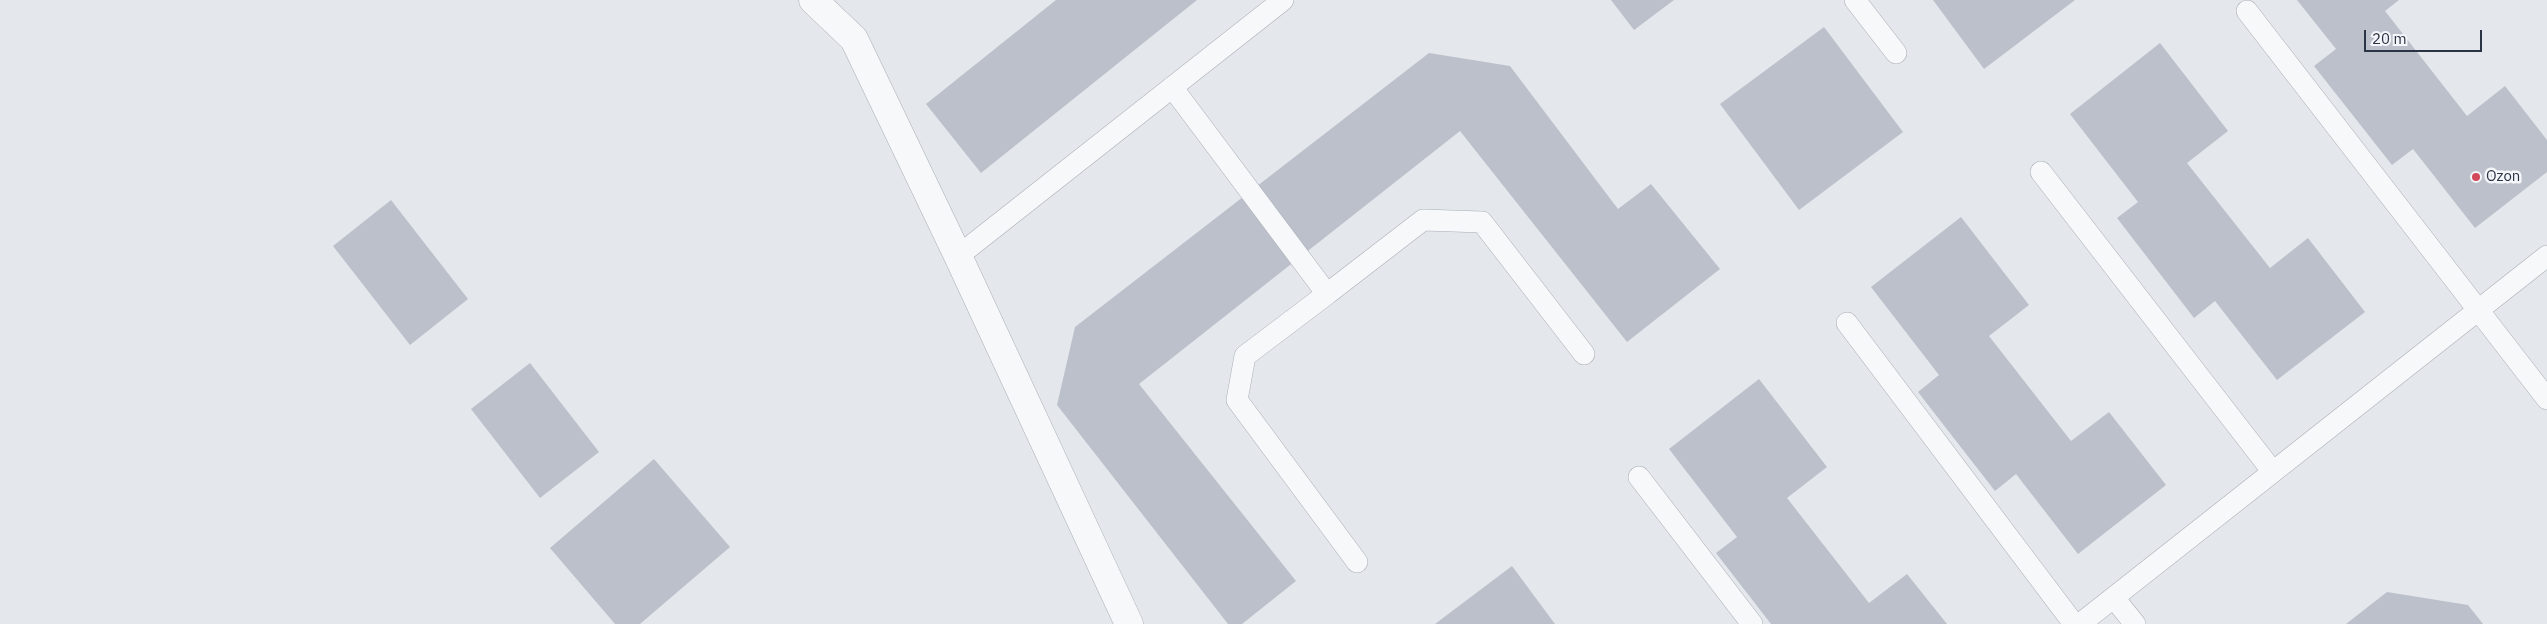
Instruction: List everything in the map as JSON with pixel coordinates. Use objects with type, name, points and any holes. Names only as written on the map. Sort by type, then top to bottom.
[{"type":"street","points":[[813,0],[854,39],[958,256],[1129,624]]},
{"type":"lane","points":[[958,256],[1283,0]]},
{"type":"lane","points":[[1855,0],[1896,54]]},
{"type":"lane","points":[[2247,11],[2547,399]]},
{"type":"lane","points":[[1172,87],[1327,294]]},
{"type":"lane","points":[[2041,172],[2273,472]]},
{"type":"lane","points":[[1357,562],[1237,400],[1245,356],[1423,220],[1482,222],[1584,354]]},
{"type":"lane","points":[[2080,624],[2547,256]]},
{"type":"lane","points":[[1846,323],[2074,624]]},
{"type":"lane","points":[[1639,477],[1752,624]]},
{"type":"lane","points":[[2114,598],[2135,624]]},
{"type":"building","points":[[1056,0],[1197,0],[981,173],[926,104]]},
{"type":"building","points":[[1611,0],[1674,0],[1634,30]]},
{"type":"building","points":[[1933,0],[2075,0],[1984,69]]},
{"type":"building","points":[[2297,0],[2399,0],[2385,11],[2467,116],[2505,86],[2547,140],[2547,172],[2475,228],[2413,149],[2392,165],[2314,66],[2336,49]]},
{"type":"building","points":[[1824,27],[1903,132],[1799,210],[1720,104]]},
{"type":"building","points":[[2160,43],[2228,131],[2187,163],[2270,268],[2308,238],[2365,312],[2277,380],[2215,301],[2194,318],[2117,218],[2138,202],[2070,114]]},
{"type":"building","points":[[1429,53],[1510,66],[1618,209],[1651,184],[1720,269],[1627,342],[1460,131],[1139,384],[1296,581],[1242,624],[1228,624],[1057,405],[1075,327]]},
{"type":"building","points":[[391,200],[468,299],[410,345],[333,246]]},
{"type":"building","points":[[1961,217],[2029,305],[1989,336],[2071,441],[2109,412],[2166,485],[2078,554],[2016,474],[1995,491],[1918,392],[1939,375],[1871,287]]},
{"type":"building","points":[[530,363],[599,452],[540,498],[471,409]]},
{"type":"building","points":[[1759,379],[1827,467],[1787,498],[1869,603],[1907,574],[1947,624],[1771,624],[1716,553],[1737,537],[1669,449]]},
{"type":"building","points":[[654,459],[730,547],[640,624],[615,624],[550,548]]},
{"type":"building","points":[[1512,566],[1555,624],[1435,624]]},
{"type":"building","points":[[2387,592],[2468,605],[2483,624],[2346,624]]},
{"type":"place","name":"Ozon","points":[[2476,177]]}]
